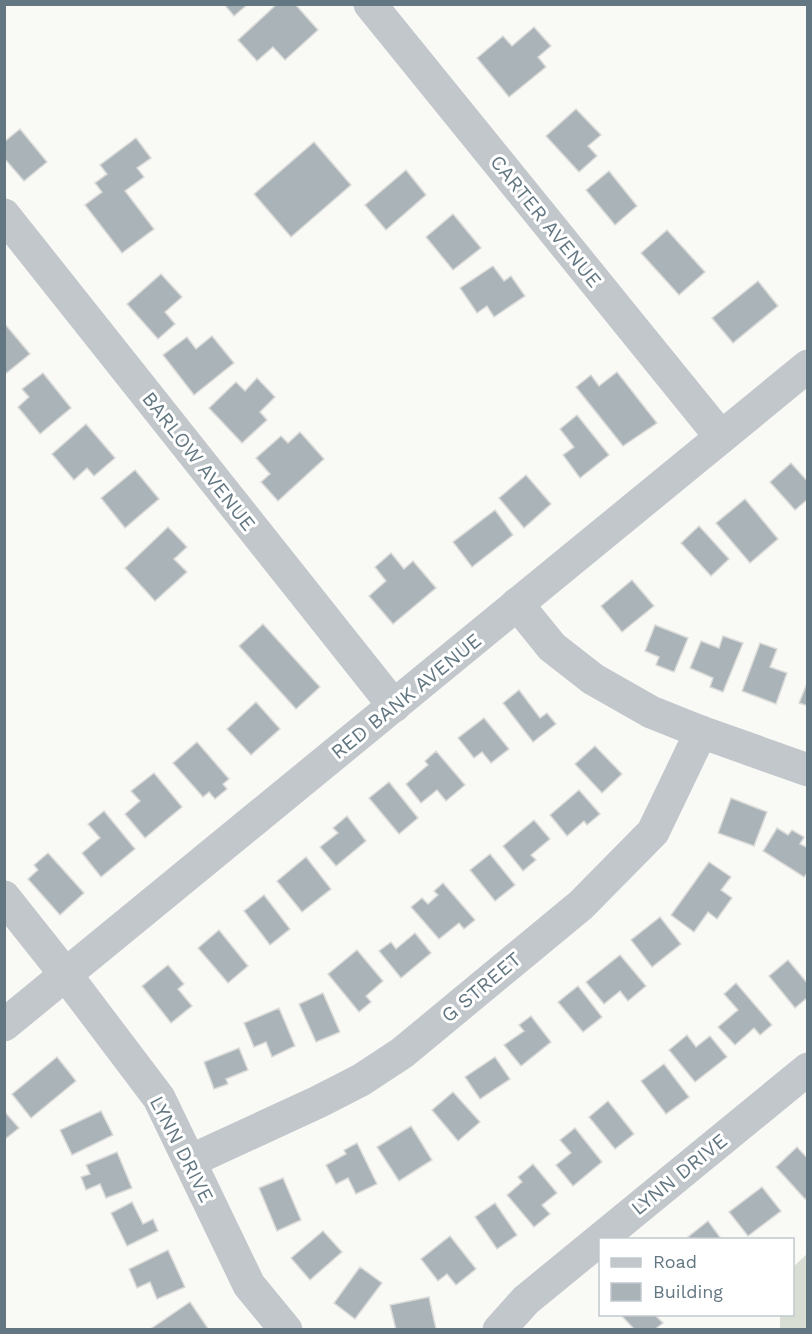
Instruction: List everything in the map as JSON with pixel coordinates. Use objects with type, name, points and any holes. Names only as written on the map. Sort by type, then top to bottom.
[{"type":"street","name":"CARTER AVENUE","points":[[370,4],[721,437]]},
{"type":"street","name":"BARLOW AVENUE","points":[[4,215],[394,706]]},
{"type":"street","name":"RED BANK AVENUE","points":[[4,1025],[807,366]]},
{"type":"street","points":[[517,604],[552,648],[593,679],[651,712],[807,770]]},
{"type":"street","name":"G STREET","points":[[190,1161],[318,1102],[369,1075],[402,1053],[581,905],[653,832],[701,732]]},
{"type":"street","name":"LYNN DRIVE","points":[[4,897],[159,1098],[249,1285],[286,1329]]},
{"type":"street","name":"LYNN DRIVE","points":[[601,1238],[807,1069]]},
{"type":"street","name":"LYNN DRIVE","points":[[499,1329],[526,1300],[599,1240]]},
{"type":"shaded area","points":[[807,1254],[807,1329],[780,1329],[780,1316],[794,1316],[794,1266]]},
{"type":"building","points":[[224,4],[248,4],[234,16]]},
{"type":"building","points":[[277,4],[295,4],[318,30],[285,60],[273,47],[257,61],[238,40]]},
{"type":"building","points":[[534,27],[551,46],[538,57],[546,67],[509,97],[477,58],[503,36],[512,46]]},
{"type":"building","points":[[576,109],[601,135],[588,146],[597,156],[579,172],[546,136]]},
{"type":"building","points":[[20,129],[47,162],[24,181],[4,158],[4,142]]},
{"type":"building","points":[[136,138],[151,158],[137,168],[144,177],[125,191],[154,229],[122,253],[85,205],[102,192],[95,183],[107,174],[100,165]]},
{"type":"building","points":[[314,142],[351,185],[291,237],[254,194]]},
{"type":"building","points":[[406,170],[426,195],[386,230],[365,205]]},
{"type":"building","points":[[609,171],[637,206],[615,225],[586,190]]},
{"type":"building","points":[[453,214],[481,248],[453,270],[426,237]]},
{"type":"building","points":[[667,230],[705,272],[679,295],[641,253]]},
{"type":"building","points":[[493,266],[504,281],[511,276],[525,296],[494,317],[487,306],[477,313],[460,288]]},
{"type":"building","points":[[161,274],[182,297],[165,312],[175,324],[158,339],[127,304]]},
{"type":"building","points":[[758,281],[778,306],[733,343],[712,318]]},
{"type":"building","points":[[4,323],[30,354],[4,375]]},
{"type":"building","points":[[212,336],[234,363],[194,395],[163,355],[187,337],[196,349]]},
{"type":"building","points":[[617,372],[657,423],[623,446],[576,387],[591,375],[599,386]]},
{"type":"building","points":[[43,373],[71,408],[40,434],[18,407],[29,397],[22,389]]},
{"type":"building","points":[[257,378],[275,397],[260,412],[267,420],[242,443],[209,408],[236,382],[245,391]]},
{"type":"building","points":[[577,415],[609,455],[580,478],[563,455],[574,447],[560,429]]},
{"type":"building","points":[[86,424],[115,458],[94,476],[87,468],[74,480],[52,454]]},
{"type":"building","points":[[300,432],[324,459],[278,501],[261,482],[270,474],[256,458],[281,436],[288,443]]},
{"type":"building","points":[[791,463],[808,482],[808,499],[795,510],[770,482]]},
{"type":"building","points":[[135,470],[159,499],[125,528],[101,498]]},
{"type":"building","points":[[526,475],[551,504],[524,528],[499,498]]},
{"type":"building","points":[[745,499],[778,539],[750,563],[716,523]]},
{"type":"building","points":[[495,510],[513,535],[472,567],[453,542]]},
{"type":"building","points":[[699,526],[729,559],[711,576],[681,543]]},
{"type":"building","points":[[168,527],[187,547],[174,559],[187,572],[155,601],[125,568]]},
{"type":"building","points":[[391,553],[404,569],[413,561],[436,588],[393,624],[369,596],[386,581],[375,567]]},
{"type":"building","points":[[632,580],[654,606],[622,632],[601,606]]},
{"type":"building","points":[[263,624],[320,687],[296,709],[239,646]]},
{"type":"building","points":[[655,625],[688,638],[674,672],[656,665],[659,657],[645,651]]},
{"type":"building","points":[[723,636],[743,643],[723,692],[710,687],[713,678],[690,668],[701,641],[719,648]]},
{"type":"building","points":[[760,643],[777,649],[770,667],[787,673],[776,704],[742,691]]},
{"type":"building","points":[[808,681],[808,706],[799,703]]},
{"type":"building","points":[[519,690],[540,718],[547,713],[556,724],[533,742],[503,703]]},
{"type":"building","points":[[256,702],[280,729],[251,755],[227,729]]},
{"type":"building","points":[[484,718],[509,749],[491,763],[482,752],[474,758],[458,738]]},
{"type":"building","points":[[197,742],[229,779],[223,784],[227,789],[215,799],[209,792],[203,797],[173,763]]},
{"type":"building","points":[[595,746],[622,774],[602,793],[575,764]]},
{"type":"building","points":[[436,751],[465,785],[446,801],[437,790],[421,803],[406,784],[428,765],[425,761]]},
{"type":"building","points":[[154,773],[182,807],[145,838],[125,814],[140,801],[131,791]]},
{"type":"building","points":[[389,782],[418,818],[399,834],[369,798]]},
{"type":"building","points":[[579,790],[600,814],[587,825],[584,821],[567,836],[550,815]]},
{"type":"building","points":[[731,798],[767,812],[754,846],[718,833]]},
{"type":"building","points":[[104,811],[135,849],[101,877],[82,853],[100,838],[88,824]]},
{"type":"building","points":[[347,816],[366,841],[336,866],[320,847],[338,833],[333,828]]},
{"type":"building","points":[[534,820],[550,839],[531,855],[536,860],[523,871],[503,846]]},
{"type":"building","points":[[777,828],[788,835],[792,830],[804,837],[800,844],[808,848],[808,872],[804,877],[763,851]]},
{"type":"building","points":[[48,853],[84,893],[60,915],[28,879],[38,870],[34,865]]},
{"type":"building","points":[[490,854],[515,885],[495,901],[470,870]]},
{"type":"building","points":[[306,857],[331,889],[302,912],[277,881]]},
{"type":"building","points":[[709,862],[731,877],[721,890],[732,898],[717,919],[708,912],[694,932],[671,915]]},
{"type":"building","points":[[443,883],[475,920],[464,929],[459,923],[439,939],[411,907],[422,898],[428,904],[438,895],[434,891]]},
{"type":"building","points":[[264,895],[290,929],[270,945],[244,911]]},
{"type":"building","points":[[660,917],[681,944],[652,967],[631,940]]},
{"type":"building","points":[[219,930],[248,966],[228,983],[198,948]]},
{"type":"building","points":[[415,933],[431,953],[401,978],[379,951],[391,942],[396,949]]},
{"type":"building","points":[[357,950],[383,981],[366,996],[371,1002],[359,1012],[328,974]]},
{"type":"building","points":[[620,955],[646,986],[628,1001],[620,991],[604,1004],[586,982]]},
{"type":"building","points":[[788,960],[808,984],[808,997],[795,1008],[769,976]]},
{"type":"building","points":[[168,965],[184,984],[178,989],[192,1006],[171,1023],[142,986]]},
{"type":"building","points":[[736,983],[772,1025],[760,1035],[754,1028],[735,1045],[718,1027],[738,1010],[724,994]]},
{"type":"building","points":[[578,986],[602,1017],[583,1032],[558,1002]]},
{"type":"building","points":[[323,993],[340,1032],[316,1042],[299,1004]]},
{"type":"building","points":[[279,1008],[295,1046],[272,1057],[266,1042],[254,1047],[244,1023]]},
{"type":"building","points":[[531,1016],[551,1042],[521,1066],[504,1045],[524,1031],[519,1025]]},
{"type":"building","points":[[687,1035],[696,1047],[710,1036],[727,1057],[695,1082],[669,1050]]},
{"type":"building","points":[[239,1048],[248,1070],[226,1079],[228,1084],[214,1089],[204,1062]]},
{"type":"building","points":[[57,1057],[76,1081],[31,1118],[12,1094]]},
{"type":"building","points":[[495,1057],[510,1079],[480,1099],[465,1077]]},
{"type":"building","points":[[664,1064],[689,1097],[666,1114],[641,1081]]},
{"type":"building","points":[[453,1092],[480,1122],[458,1141],[432,1110]]},
{"type":"building","points":[[608,1101],[634,1134],[615,1149],[589,1117]]},
{"type":"building","points":[[4,1111],[19,1128],[4,1140]]},
{"type":"building","points":[[101,1111],[113,1135],[72,1155],[60,1130]]},
{"type":"building","points":[[411,1126],[432,1160],[399,1181],[377,1147]]},
{"type":"building","points":[[575,1128],[602,1162],[573,1186],[556,1165],[571,1153],[560,1140]]},
{"type":"building","points":[[357,1143],[377,1184],[356,1194],[348,1178],[336,1184],[326,1165],[346,1154],[344,1150]]},
{"type":"building","points":[[797,1147],[808,1159],[808,1197],[805,1199],[776,1167]]},
{"type":"building","points":[[117,1152],[132,1188],[106,1198],[100,1184],[86,1190],[81,1177],[90,1174],[86,1165]]},
{"type":"building","points":[[533,1164],[557,1193],[542,1205],[550,1214],[534,1227],[507,1195],[522,1182],[518,1177]]},
{"type":"building","points":[[283,1178],[301,1220],[277,1231],[259,1188]]},
{"type":"building","points":[[762,1187],[781,1211],[748,1236],[729,1212]]},
{"type":"building","points":[[132,1202],[143,1224],[153,1219],[158,1231],[127,1246],[111,1213]]},
{"type":"building","points":[[495,1203],[517,1235],[497,1249],[475,1217]]},
{"type":"building","points":[[708,1221],[721,1238],[689,1238]]},
{"type":"building","points":[[323,1231],[342,1252],[310,1280],[291,1258]]},
{"type":"building","points":[[450,1236],[476,1269],[456,1285],[447,1274],[438,1281],[421,1259]]},
{"type":"building","points":[[168,1250],[185,1287],[157,1299],[150,1282],[137,1288],[129,1269]]},
{"type":"building","points":[[360,1267],[382,1283],[355,1319],[334,1303]]},
{"type":"building","points":[[429,1297],[436,1329],[396,1330],[390,1305]]},
{"type":"building","points":[[190,1302],[209,1330],[153,1330],[152,1328]]},
{"type":"building","points":[[622,1316],[656,1316],[663,1323],[654,1330],[635,1330]]}]
